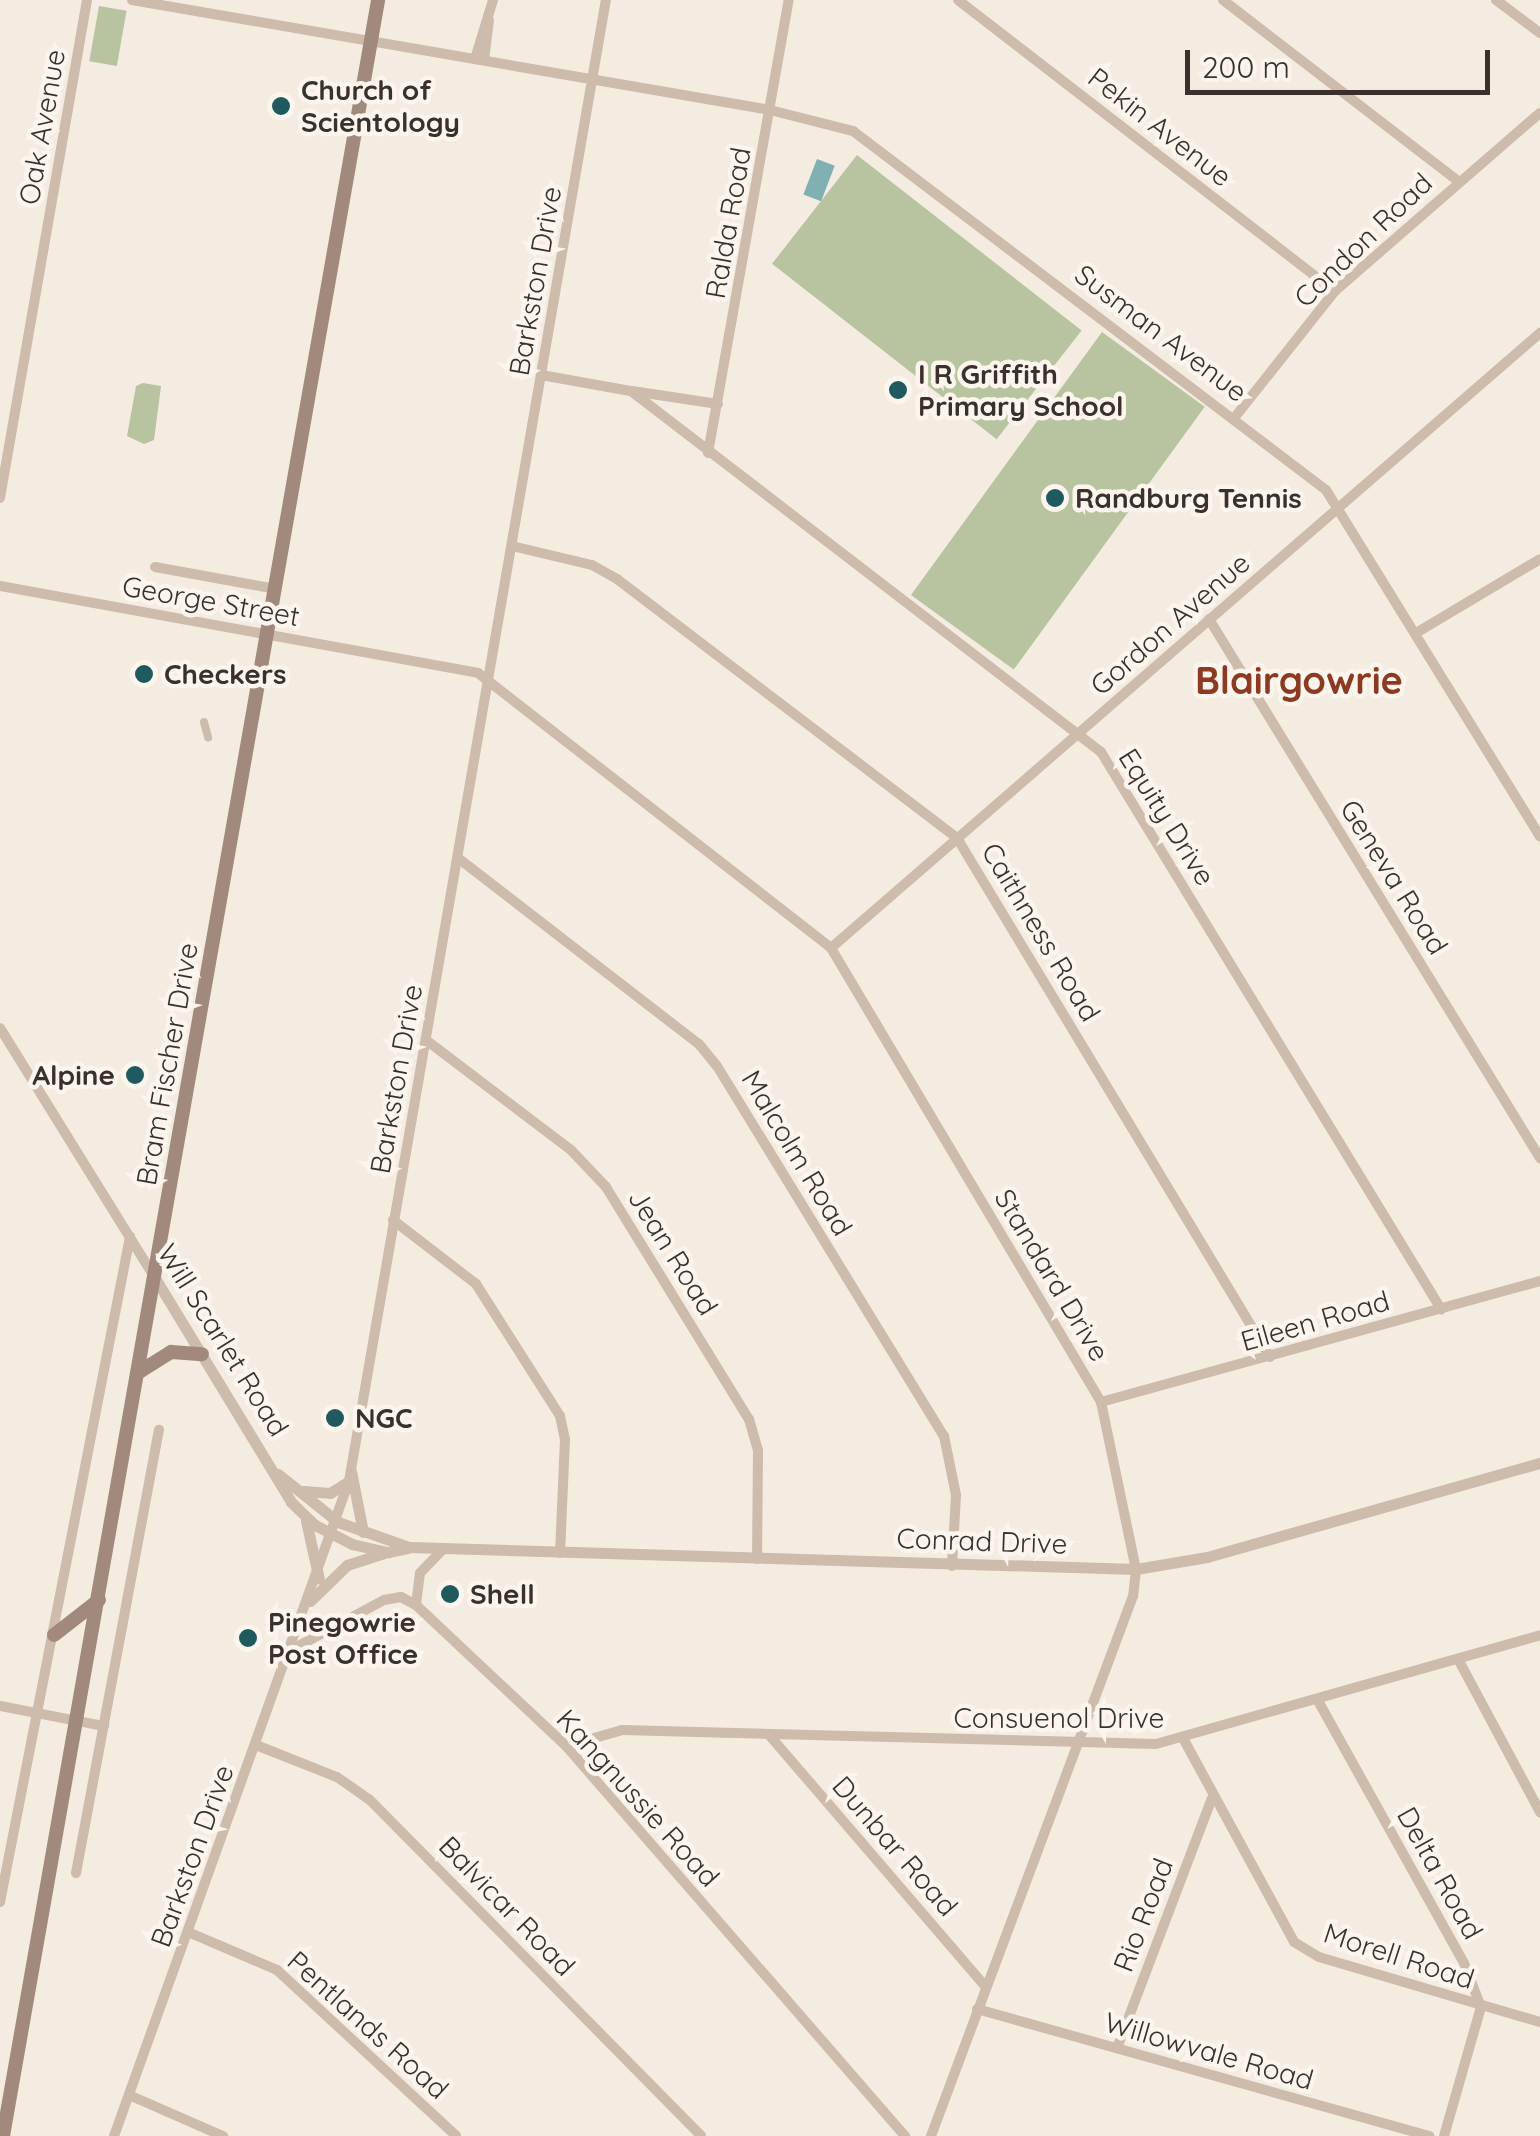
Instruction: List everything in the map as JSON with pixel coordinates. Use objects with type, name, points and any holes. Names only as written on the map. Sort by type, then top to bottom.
[{"type":"main road","name":"Bram Fischer Drive","points":[[2,2136],[100,1600],[378,0]]},
{"type":"main road","points":[[139,1372],[171,1352],[202,1354]]},
{"type":"main road","points":[[54,1635],[100,1600]]},
{"type":"street","name":"Oak Avenue","points":[[0,498],[87,0]]},
{"type":"street","name":"Susman Avenue","points":[[132,0],[770,110],[839,124],[870,141],[1235,417],[1338,507],[1540,836]]},
{"type":"street","points":[[480,59],[494,0]]},
{"type":"street","name":"Barkston Drive","points":[[114,2136],[310,1602],[350,1476],[606,0]]},
{"type":"street","name":"Ralda Road","points":[[708,453],[789,0]]},
{"type":"street","name":"Pekin Avenue","points":[[958,0],[1336,291]]},
{"type":"street","points":[[1223,0],[1458,181]]},
{"type":"street","points":[[1496,0],[1540,33]]},
{"type":"street","name":"Condon Road","points":[[1235,417],[1336,291],[1540,113]]},
{"type":"street","name":"Gordon Avenue","points":[[830,948],[1540,334]]},
{"type":"street","name":"Equity Drive","points":[[541,375],[718,404]]},
{"type":"street","name":"Equity Drive","points":[[631,391],[1104,756],[1441,1310]]},
{"type":"street","name":"Caithness Road","points":[[512,546],[601,569],[957,838],[1270,1357]]},
{"type":"street","points":[[1416,634],[1540,559]]},
{"type":"street","points":[[155,567],[276,589]]},
{"type":"street","name":"George Street","points":[[0,586],[414,660]]},
{"type":"street","name":"Geneva Road","points":[[1209,619],[1540,1158]]},
{"type":"street","name":"Standard Drive","points":[[414,660],[489,679],[830,948],[1102,1402],[1136,1569],[1133,1596],[931,2136]]},
{"type":"street","points":[[204,722],[208,737]]},
{"type":"street","name":"Malcolm Road","points":[[458,858],[699,1044],[717,1066],[944,1436],[956,1495],[952,1566]]},
{"type":"street","name":"Will Scarlet Road","points":[[0,1028],[301,1512],[333,1536]]},
{"type":"street","name":"Jean Road","points":[[426,1040],[581,1157],[606,1187],[749,1419],[758,1450],[757,1559]]},
{"type":"street","points":[[393,1220],[476,1284],[560,1416],[565,1459],[560,1553]]},
{"type":"street","points":[[0,1902],[130,1238]]},
{"type":"street","name":"Eileen Road","points":[[1102,1402],[1540,1281]]},
{"type":"street","points":[[76,1872],[159,1430]]},
{"type":"street","name":"Conrad Drive","points":[[338,1522],[409,1547],[1136,1569],[1190,1561],[1540,1464]]},
{"type":"street","name":"Will Scarlet Road","points":[[278,1474],[338,1522]]},
{"type":"street","points":[[299,1490],[330,1493],[350,1476],[363,1532]]},
{"type":"street","points":[[301,1512],[314,1537],[318,1579]]},
{"type":"street","name":"Conrad Drive","points":[[333,1536],[388,1552],[409,1547]]},
{"type":"street","points":[[292,1649],[390,1598],[416,1605],[420,1573],[443,1549]]},
{"type":"street","points":[[310,1602],[347,1565],[388,1552]]},
{"type":"street","name":"Kangnussie Road","points":[[416,1605],[566,1746],[905,2136]]},
{"type":"street","name":"Consuenol Drive","points":[[566,1746],[622,1730],[1075,1745],[1184,1740],[1540,1635]]},
{"type":"street","points":[[1458,1659],[1540,1812]]},
{"type":"street","name":"Delta Road","points":[[1317,1699],[1464,1963],[1482,2007]]},
{"type":"street","points":[[0,1706],[104,1726]]},
{"type":"street","name":"Dunbar Road","points":[[770,1736],[985,1986]]},
{"type":"street","name":"Morell Road","points":[[1184,1740],[1212,1798],[1294,1942],[1319,1957],[1540,2022]]},
{"type":"street","name":"Balvicar Road","points":[[256,1746],[337,1777],[369,1799],[701,2136]]},
{"type":"street","name":"Rio Road","points":[[1117,2048],[1212,1798]]},
{"type":"street","name":"Pentlands Road","points":[[188,1932],[277,1970],[456,2136]]},
{"type":"street","points":[[1444,2136],[1482,2007]]},
{"type":"street","name":"Willowvale Road","points":[[977,2010],[1429,2136]]},
{"type":"street","points":[[130,2094],[223,2136]]},
{"type":"green space","points":[[99,6],[127,11],[117,66],[89,61]]},
{"type":"green space","points":[[857,155],[1082,330],[997,439],[772,264]]},
{"type":"green space","name":"Randburg Tennis","points":[[1102,332],[1205,407],[1014,670],[911,595]]},
{"type":"green space","points":[[136,386],[161,386],[154,440],[144,444],[127,436]]},
{"type":"water","points":[[817,159],[835,166],[821,201],[803,194]]},
{"type":"place","name":"Church of Scientology","points":[[281,106]]},
{"type":"place","name":"I R Griffith Primary School","points":[[898,390]]},
{"type":"place","name":"Randburg Tennis","points":[[1055,498]]},
{"type":"place","name":"Checkers","points":[[144,674]]},
{"type":"place","name":"Alpine","points":[[135,1075]]},
{"type":"place","name":"NGC","points":[[335,1418]]},
{"type":"place","name":"Shell","points":[[450,1594]]},
{"type":"place","name":"Pinegowrie Post Office","points":[[248,1638]]},
{"type":"district","name":"Blairgowrie","points":[[1299,681]]}]
